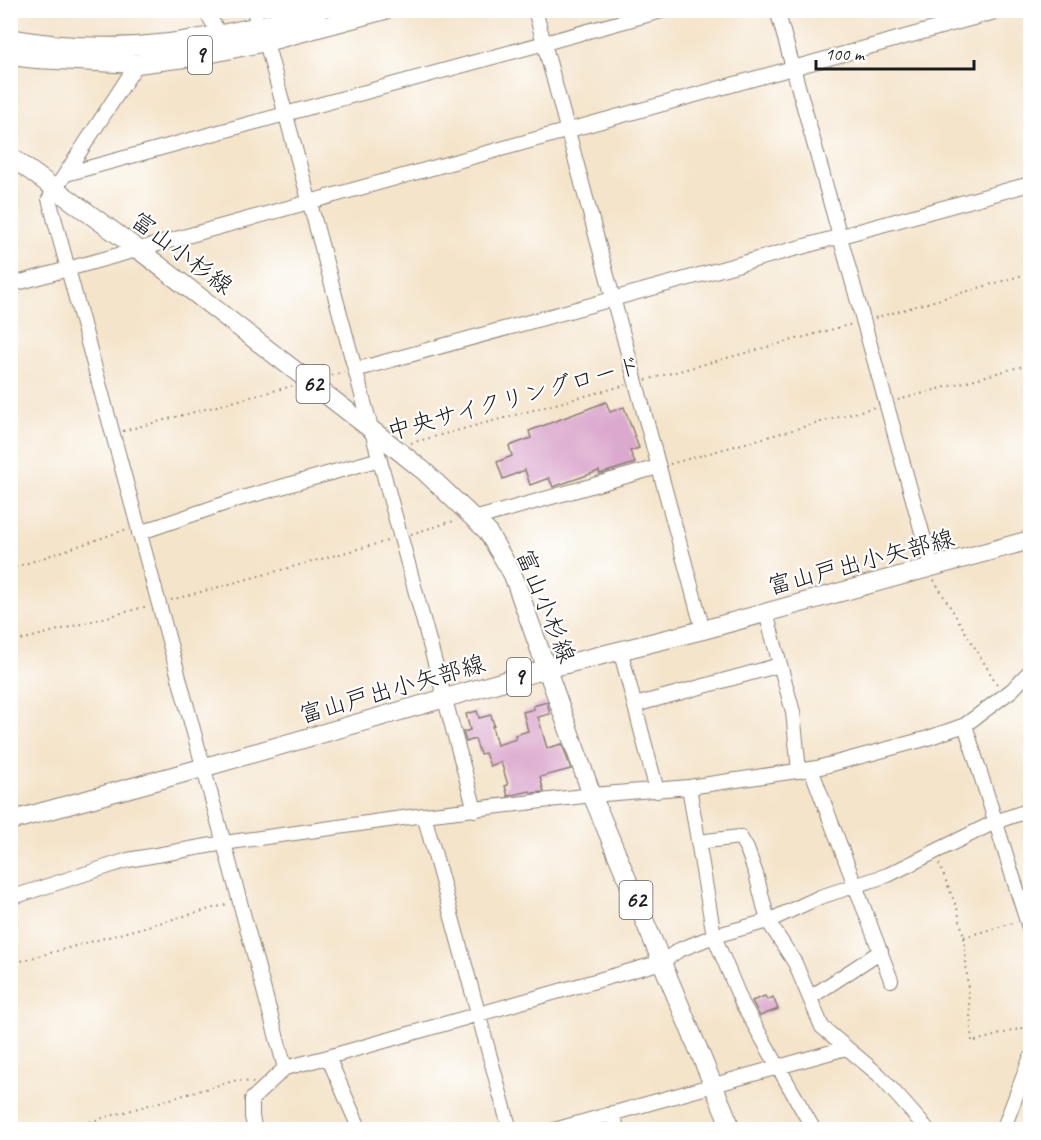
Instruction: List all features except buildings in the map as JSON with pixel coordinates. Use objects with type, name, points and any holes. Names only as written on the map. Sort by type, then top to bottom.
[{"type":"main road","name":"9","points":[[10,38],[93,47],[140,47],[220,36],[320,10]]},
{"type":"main road","name":"9","points":[[10,56],[137,64],[193,57],[259,27],[385,10]]},
{"type":"main road","name":"富山小杉線","points":[[10,156],[139,250],[309,381],[372,431],[387,453],[425,472],[487,531],[513,575],[592,795],[732,1130]]},
{"type":"main road","name":"富山戸出小矢部線","points":[[10,821],[546,669],[703,630],[1030,540]]},
{"type":"street","points":[[535,10],[703,630]]},
{"type":"street","points":[[66,174],[665,10]]},
{"type":"street","points":[[777,10],[930,568]]},
{"type":"street","points":[[10,285],[1002,10]]},
{"type":"street","points":[[212,13],[220,36]]},
{"type":"street","points":[[259,27],[372,431]]},
{"type":"street","points":[[137,64],[49,199],[285,1068]]},
{"type":"street","points":[[355,370],[1030,184]]},
{"type":"street","points":[[138,530],[387,453],[401,537],[474,810]]},
{"type":"street","points":[[473,517],[658,467]]},
{"type":"street","points":[[766,613],[809,769],[856,885],[891,981]]},
{"type":"street","points":[[620,649],[657,790]]},
{"type":"street","points":[[635,705],[780,665]]},
{"type":"street","points":[[10,898],[128,860],[224,843],[424,815],[592,795],[689,787],[809,769],[925,740],[965,725],[1005,696],[1030,671]]},
{"type":"street","points":[[965,725],[1029,925]]},
{"type":"street","points":[[689,787],[714,936],[742,1003],[814,1130]]},
{"type":"street","points":[[255,1130],[252,1118],[252,1099],[285,1068],[662,962],[679,950],[714,936],[768,921],[820,897],[888,875],[995,822],[1030,810]]},
{"type":"street","points":[[424,815],[510,1130]]},
{"type":"street","points":[[698,842],[740,837],[756,874],[768,921],[795,963],[822,1027],[879,1075],[928,1130]]},
{"type":"street","points":[[810,997],[881,951]]},
{"type":"street","points":[[554,1130],[846,1048]]},
{"type":"street","points":[[328,1057],[360,1130]]},
{"type":"street","points":[[1003,1130],[1030,1059]]},
{"type":"street","points":[[612,1113],[618,1130]]},
{"type":"path","name":"中央サイクリングロード","points":[[387,453],[1030,273]]},
{"type":"path","points":[[658,467],[1030,364]]},
{"type":"path","points":[[112,434],[355,370]]},
{"type":"path","points":[[10,643],[473,517]]},
{"type":"path","points":[[10,569],[138,530]]},
{"type":"path","points":[[930,568],[1005,696]]},
{"type":"path","points":[[934,852],[957,908],[964,937],[972,1042],[1030,1026]]},
{"type":"path","points":[[10,964],[240,901]]},
{"type":"path","points":[[964,937],[1029,925]]},
{"type":"path","points":[[61,1130],[237,1080],[265,1085]]}]
